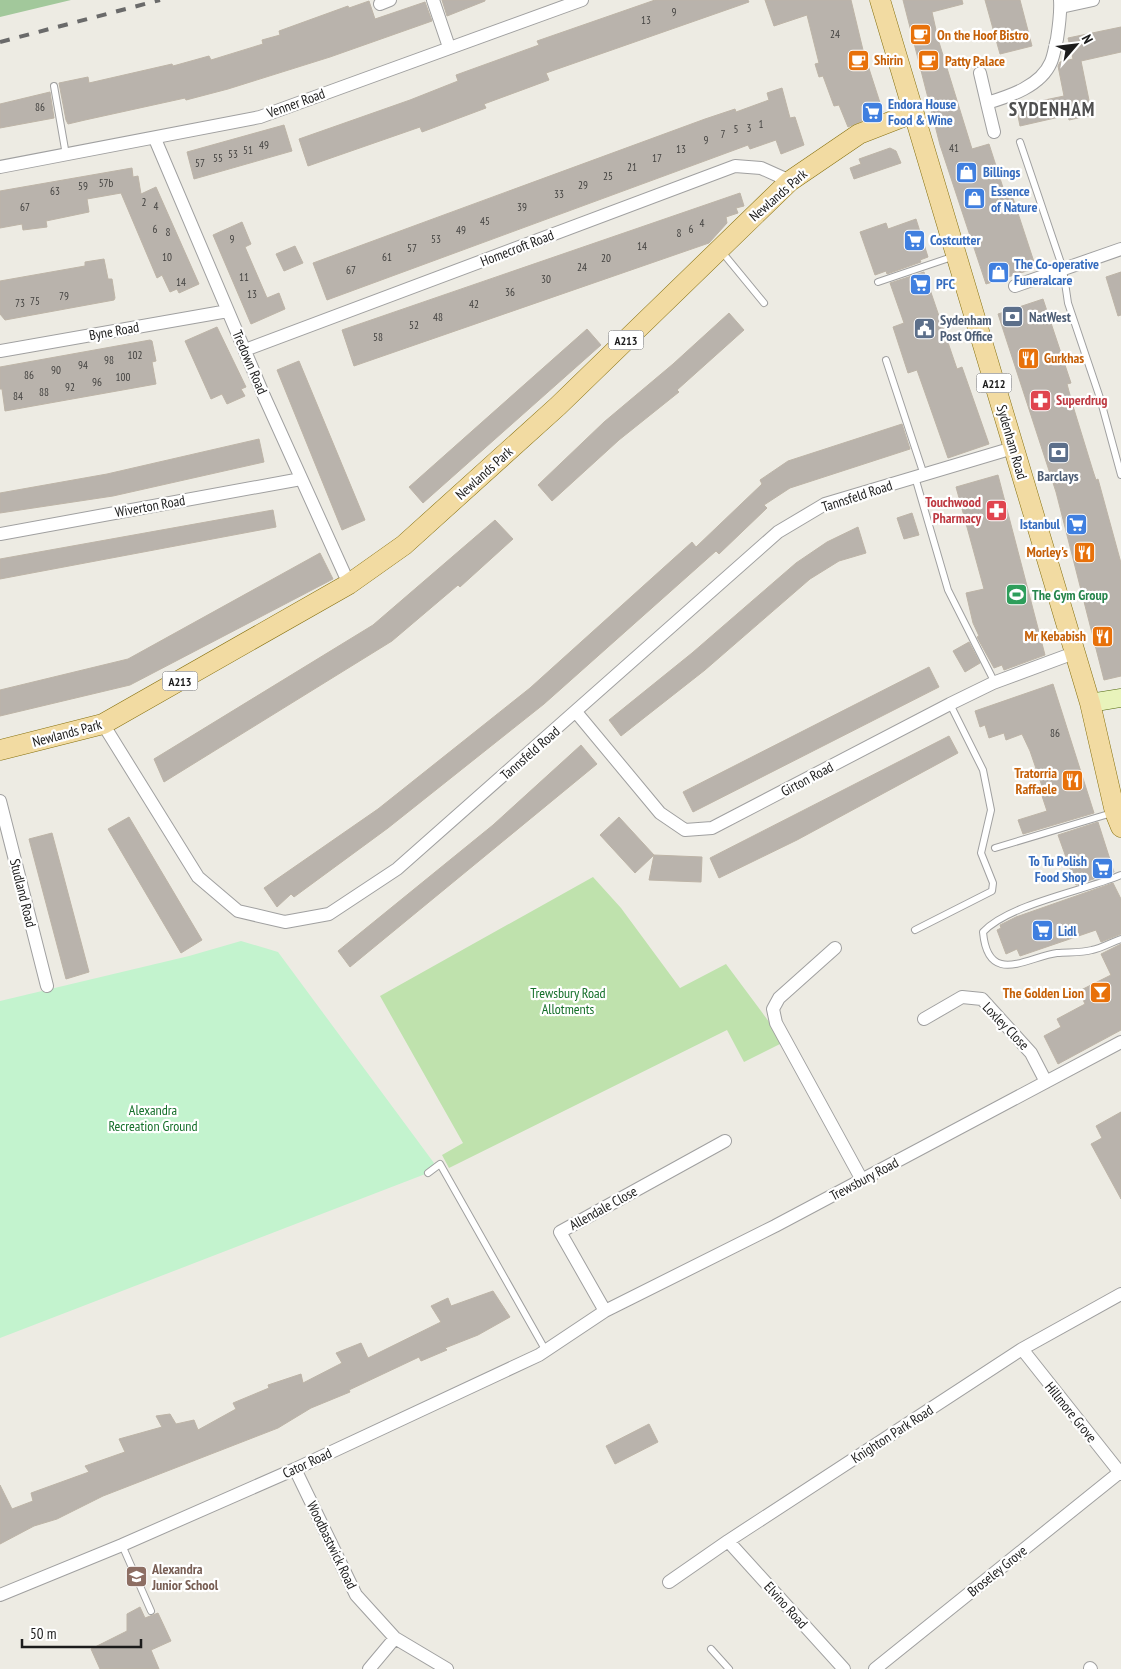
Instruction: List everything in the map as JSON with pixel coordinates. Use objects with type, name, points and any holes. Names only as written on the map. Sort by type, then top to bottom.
[{"type":"main road","name":"Sydenham Road","points":[[880,0],[1090,703],[1118,820]]},
{"type":"main road","name":"Newlands Park","points":[[0,750],[103,724],[349,584],[404,545],[558,406],[790,181],[860,134],[913,114]]},
{"type":"street","points":[[433,0],[450,47]]},
{"type":"street","name":"Venner Road","points":[[0,167],[156,139],[260,117],[563,3],[582,0]]},
{"type":"street","points":[[987,103],[1006,97],[1029,86],[1044,74],[1052,62],[1061,3],[1093,0]]},
{"type":"street","points":[[980,73],[994,132]]},
{"type":"street","name":"Tredown Road","points":[[156,139],[301,479],[349,584]]},
{"type":"street","name":"Homecroft Road","points":[[246,350],[735,166],[762,168],[790,181]]},
{"type":"street","points":[[1014,286],[1121,249]]},
{"type":"street","name":"Byne Road","points":[[0,351],[228,310]]},
{"type":"street","name":"Tannsfeld Road","points":[[103,724],[198,877],[238,911],[286,922],[330,914],[397,868],[778,532],[824,504],[1013,448]]},
{"type":"street","name":"Wiverton Road","points":[[0,534],[301,479]]},
{"type":"street","name":"Girton Road","points":[[576,712],[660,813],[685,830],[712,828],[995,682],[1074,653]]},
{"type":"street","points":[[1090,703],[1121,698]]},
{"type":"street","name":"Studland Road","points":[[0,801],[46,986]]},
{"type":"street","points":[[835,948],[779,998],[773,1008],[776,1023],[862,1180]]},
{"type":"street","name":"Loxley Close","points":[[924,1019],[962,997],[982,999],[1032,1053],[1046,1082]]},
{"type":"street","name":"Trewsbury Road","points":[[605,1311],[862,1180],[1121,1042]]},
{"type":"street","name":"Allendale Close","points":[[605,1311],[560,1232],[725,1141]]},
{"type":"street","name":"Knighton Park Road","points":[[669,1582],[728,1541],[1022,1349],[1121,1294]]},
{"type":"street","name":"Cator Road","points":[[0,1595],[122,1545],[295,1469],[546,1351],[605,1311]]},
{"type":"street","name":"Hillmore Grove","points":[[1022,1349],[1120,1473]]},
{"type":"street","name":"Woodbastwick Road","points":[[295,1469],[356,1595],[395,1638],[447,1669]]},
{"type":"street","name":"Broseley Grove","points":[[875,1669],[1120,1473]]},
{"type":"street","name":"Elvino Road","points":[[728,1541],[844,1669]]},
{"type":"street","points":[[369,1669],[395,1638]]},
{"type":"lane","points":[[54,86],[66,155]]},
{"type":"lane","points":[[1020,142],[1063,269],[1068,302],[1100,398],[1121,474]]},
{"type":"lane","points":[[719,249],[764,303]]},
{"type":"lane","points":[[878,282],[956,256]]},
{"type":"lane","points":[[886,360],[919,476],[948,590],[995,682]]},
{"type":"lane","points":[[915,930],[992,891],[993,883],[981,853],[991,810],[983,770],[950,704]]},
{"type":"lane","points":[[995,848],[1118,820]]},
{"type":"lane","points":[[1121,875],[1027,907],[992,922],[983,932],[984,942],[989,953],[998,962],[1012,966],[1058,953],[1069,954],[1093,950],[1121,939]]},
{"type":"lane","points":[[428,1172],[440,1164],[546,1351]]},
{"type":"lane","points":[[122,1545],[151,1611]]},
{"type":"lane","points":[[711,1649],[729,1669]]},
{"type":"green space","points":[[0,0],[71,0],[0,17]]},
{"type":"green space","name":"Trewsbury Road Allotments","points":[[593,877],[621,908],[680,988],[726,964],[784,1042],[744,1062],[727,1030],[449,1168],[442,1155],[463,1143],[380,996]]},
{"type":"green space","name":"Alexandra Recreation Ground","points":[[241,941],[278,952],[434,1163],[428,1173],[0,1338],[0,1001],[189,956]]},
{"type":"building","points":[[442,0],[485,0],[485,1],[447,16]]},
{"type":"building","points":[[655,0],[748,0],[749,2],[546,73],[549,80],[484,104],[486,108],[422,132],[420,127],[308,166],[299,139],[458,81],[456,75],[539,45],[537,41]]},
{"type":"building","points":[[765,0],[851,0],[863,50],[883,112],[848,127],[839,105],[834,106],[823,76],[819,77],[815,64],[819,63],[807,15],[774,26]]},
{"type":"building","points":[[903,0],[962,0],[963,4],[932,12],[938,39],[972,149],[989,144],[1006,197],[1012,195],[1036,268],[986,284],[940,145]]},
{"type":"building","points":[[985,0],[1020,0],[1032,46],[1000,54]]},
{"type":"building","points":[[369,1],[375,19],[425,2],[432,21],[330,57],[228,89],[186,100],[185,98],[68,124],[66,120],[59,83],[88,77],[89,83],[172,64],[173,66],[209,56],[211,60],[263,44],[262,40],[280,35],[279,31],[348,6],[349,8]]},
{"type":"building","points":[[1121,27],[1121,52],[1081,61],[1092,115],[1069,120],[1068,115],[1020,126],[1016,106],[1064,96],[1058,66],[1060,62],[1073,59],[1068,38]]},
{"type":"building","points":[[782,88],[790,118],[795,117],[804,145],[781,154],[776,140],[750,149],[748,145],[327,300],[313,263],[705,119],[735,109],[736,112],[769,100],[767,93]]},
{"type":"building","points":[[50,92],[54,118],[0,128],[0,104]]},
{"type":"building","points":[[284,125],[292,151],[194,179],[187,152]]},
{"type":"building","points":[[890,148],[896,151],[901,163],[854,179],[850,168],[861,164],[859,159]]},
{"type":"building","points":[[132,168],[133,177],[138,176],[141,194],[156,187],[199,284],[179,293],[177,289],[170,292],[162,275],[157,278],[121,193],[87,199],[89,212],[46,221],[47,227],[23,230],[22,224],[0,228],[0,191]]},
{"type":"building","points":[[740,193],[744,206],[736,208],[738,213],[726,217],[727,223],[709,243],[354,366],[342,330]]},
{"type":"building","points":[[916,219],[928,257],[920,260],[921,262],[887,274],[886,271],[875,275],[860,232],[886,223],[888,229]]},
{"type":"building","points":[[242,222],[251,244],[245,247],[267,298],[279,293],[285,309],[251,324],[213,235]]},
{"type":"building","points":[[295,246],[303,263],[284,271],[276,254]]},
{"type":"building","points":[[104,259],[108,279],[112,279],[114,300],[5,320],[0,314],[0,281],[85,266],[85,262]]},
{"type":"building","points":[[924,272],[957,369],[962,367],[989,444],[948,458],[917,370],[908,373],[893,327],[904,323],[890,283]]},
{"type":"building","points":[[1121,272],[1121,315],[1118,316],[1106,277]]},
{"type":"building","points":[[1043,299],[1071,383],[1067,384],[1073,406],[1096,480],[1098,479],[1121,563],[1121,676],[1104,680],[1056,492],[998,314]]},
{"type":"building","points":[[729,313],[744,330],[677,390],[679,392],[619,440],[552,501],[538,485],[604,422],[673,364]]},
{"type":"building","points":[[217,327],[246,387],[241,389],[245,396],[227,404],[222,394],[211,399],[185,341]]},
{"type":"building","points":[[587,329],[601,345],[423,503],[409,487]]},
{"type":"building","points":[[152,341],[156,361],[152,362],[156,384],[5,411],[2,389],[0,389],[0,367]]},
{"type":"building","points":[[299,361],[365,520],[342,530],[277,370]]},
{"type":"building","points":[[902,424],[910,449],[790,488],[764,505],[767,508],[719,554],[716,551],[544,704],[388,828],[294,897],[291,894],[277,907],[264,888],[378,809],[530,688],[692,542],[696,547],[762,484],[760,480],[788,461]]},
{"type":"building","points":[[259,439],[264,462],[113,496],[0,513],[0,493],[107,474]]},
{"type":"building","points":[[998,475],[1045,655],[1004,670],[1002,665],[994,668],[977,637],[979,636],[973,623],[966,593],[984,589],[956,487]]},
{"type":"building","points":[[273,510],[276,527],[0,579],[0,559]]},
{"type":"building","points":[[912,513],[919,535],[904,539],[897,518]]},
{"type":"building","points":[[495,520],[513,539],[460,587],[458,585],[392,641],[164,782],[154,759],[373,625]]},
{"type":"building","points":[[858,527],[866,553],[839,561],[810,579],[705,670],[621,736],[609,720],[692,653],[796,563],[827,542]]},
{"type":"building","points":[[320,553],[333,579],[130,685],[0,716],[0,690],[128,659]]},
{"type":"building","points":[[969,642],[980,663],[965,672],[953,651]]},
{"type":"building","points":[[929,667],[939,687],[693,812],[683,792]]},
{"type":"building","points":[[1053,684],[1094,813],[1023,834],[1018,820],[1047,811],[1039,787],[1042,786],[1030,751],[1022,734],[1006,740],[1004,733],[989,738],[985,725],[980,727],[975,711]]},
{"type":"building","points":[[949,736],[958,753],[797,840],[719,878],[710,858]]},
{"type":"building","points":[[581,745],[597,764],[350,967],[338,951],[493,825]]},
{"type":"building","points":[[129,817],[202,940],[181,953],[108,829]]},
{"type":"building","points":[[619,817],[654,855],[635,873],[600,835]]},
{"type":"building","points":[[1098,822],[1114,872],[1076,885],[1058,835]]},
{"type":"building","points":[[52,833],[89,972],[66,979],[29,839]]},
{"type":"building","points":[[654,855],[702,857],[701,882],[649,880]]},
{"type":"building","points":[[1113,883],[1121,899],[1121,934],[1101,942],[1096,930],[1020,956],[1017,949],[1006,954],[997,930],[1001,928],[1000,925],[1016,917]]},
{"type":"building","points":[[1121,944],[1121,1030],[1058,1064],[1044,1036],[1061,1027],[1057,1019],[1085,1004],[1079,991],[1111,975],[1101,954]]},
{"type":"building","points":[[1121,1112],[1121,1199],[1091,1144],[1102,1138],[1096,1126]]},
{"type":"building","points":[[493,1291],[510,1317],[478,1335],[445,1348],[447,1350],[421,1361],[419,1357],[349,1390],[350,1392],[311,1408],[278,1428],[103,1496],[57,1519],[34,1526],[0,1544],[0,1485],[12,1509],[33,1501],[31,1493],[89,1472],[85,1466],[125,1452],[119,1439],[162,1427],[156,1416],[170,1414],[176,1424],[194,1420],[198,1430],[236,1409],[233,1403],[269,1388],[268,1385],[301,1374],[303,1383],[342,1363],[336,1353],[361,1343],[368,1358],[441,1322],[431,1306],[448,1298],[451,1306]]},
{"type":"building","points":[[649,1424],[658,1442],[615,1464],[606,1446]]},
{"type":"building","points":[[140,1607],[145,1618],[158,1613],[171,1641],[151,1650],[159,1669],[100,1669],[91,1649],[127,1631],[127,1614]]},
{"type":"railway","points":[[0,42],[160,0]]},
{"type":"place","name":"On the Hoof Bistro","points":[[921,35]]},
{"type":"place","name":"Shirin","points":[[858,60]]},
{"type":"place","name":"Patty Palace","points":[[929,61]]},
{"type":"place","name":"Endora House Food & Wine","points":[[872,112]]},
{"type":"place","name":"Billings","points":[[967,172]]},
{"type":"place","name":"Essence of Nature","points":[[975,199]]},
{"type":"place","name":"Costcutter","points":[[914,240]]},
{"type":"place","name":"The Co-operative Funeralcare","points":[[998,272]]},
{"type":"place","name":"PFC","points":[[920,284]]},
{"type":"place","name":"NatWest","points":[[1013,317]]},
{"type":"place","name":"Sydenham Post Office","points":[[924,328]]},
{"type":"place","name":"Gurkhas","points":[[1028,358]]},
{"type":"place","name":"Superdrug","points":[[1040,400]]},
{"type":"place","name":"Barclays","points":[[1058,453]]},
{"type":"place","name":"Touchwood Pharmacy","points":[[997,510]]},
{"type":"place","name":"Istanbul","points":[[1076,524]]},
{"type":"place","name":"Morley's","points":[[1084,552]]},
{"type":"place","name":"The Gym Group","points":[[1016,595]]},
{"type":"place","name":"Mr Kebabish","points":[[1102,636]]},
{"type":"place","name":"Tratorria Raffaele","points":[[1073,781]]},
{"type":"place","name":"To Tu Polish Food Shop","points":[[1103,869]]},
{"type":"place","name":"Lidl","points":[[1042,931]]},
{"type":"place","name":"The Golden Lion","points":[[1100,993]]},
{"type":"place","name":"Alexandra Junior School","points":[[136,1577]]},
{"type":"district","name":"SYDENHAM","points":[[1052,109]]}]
